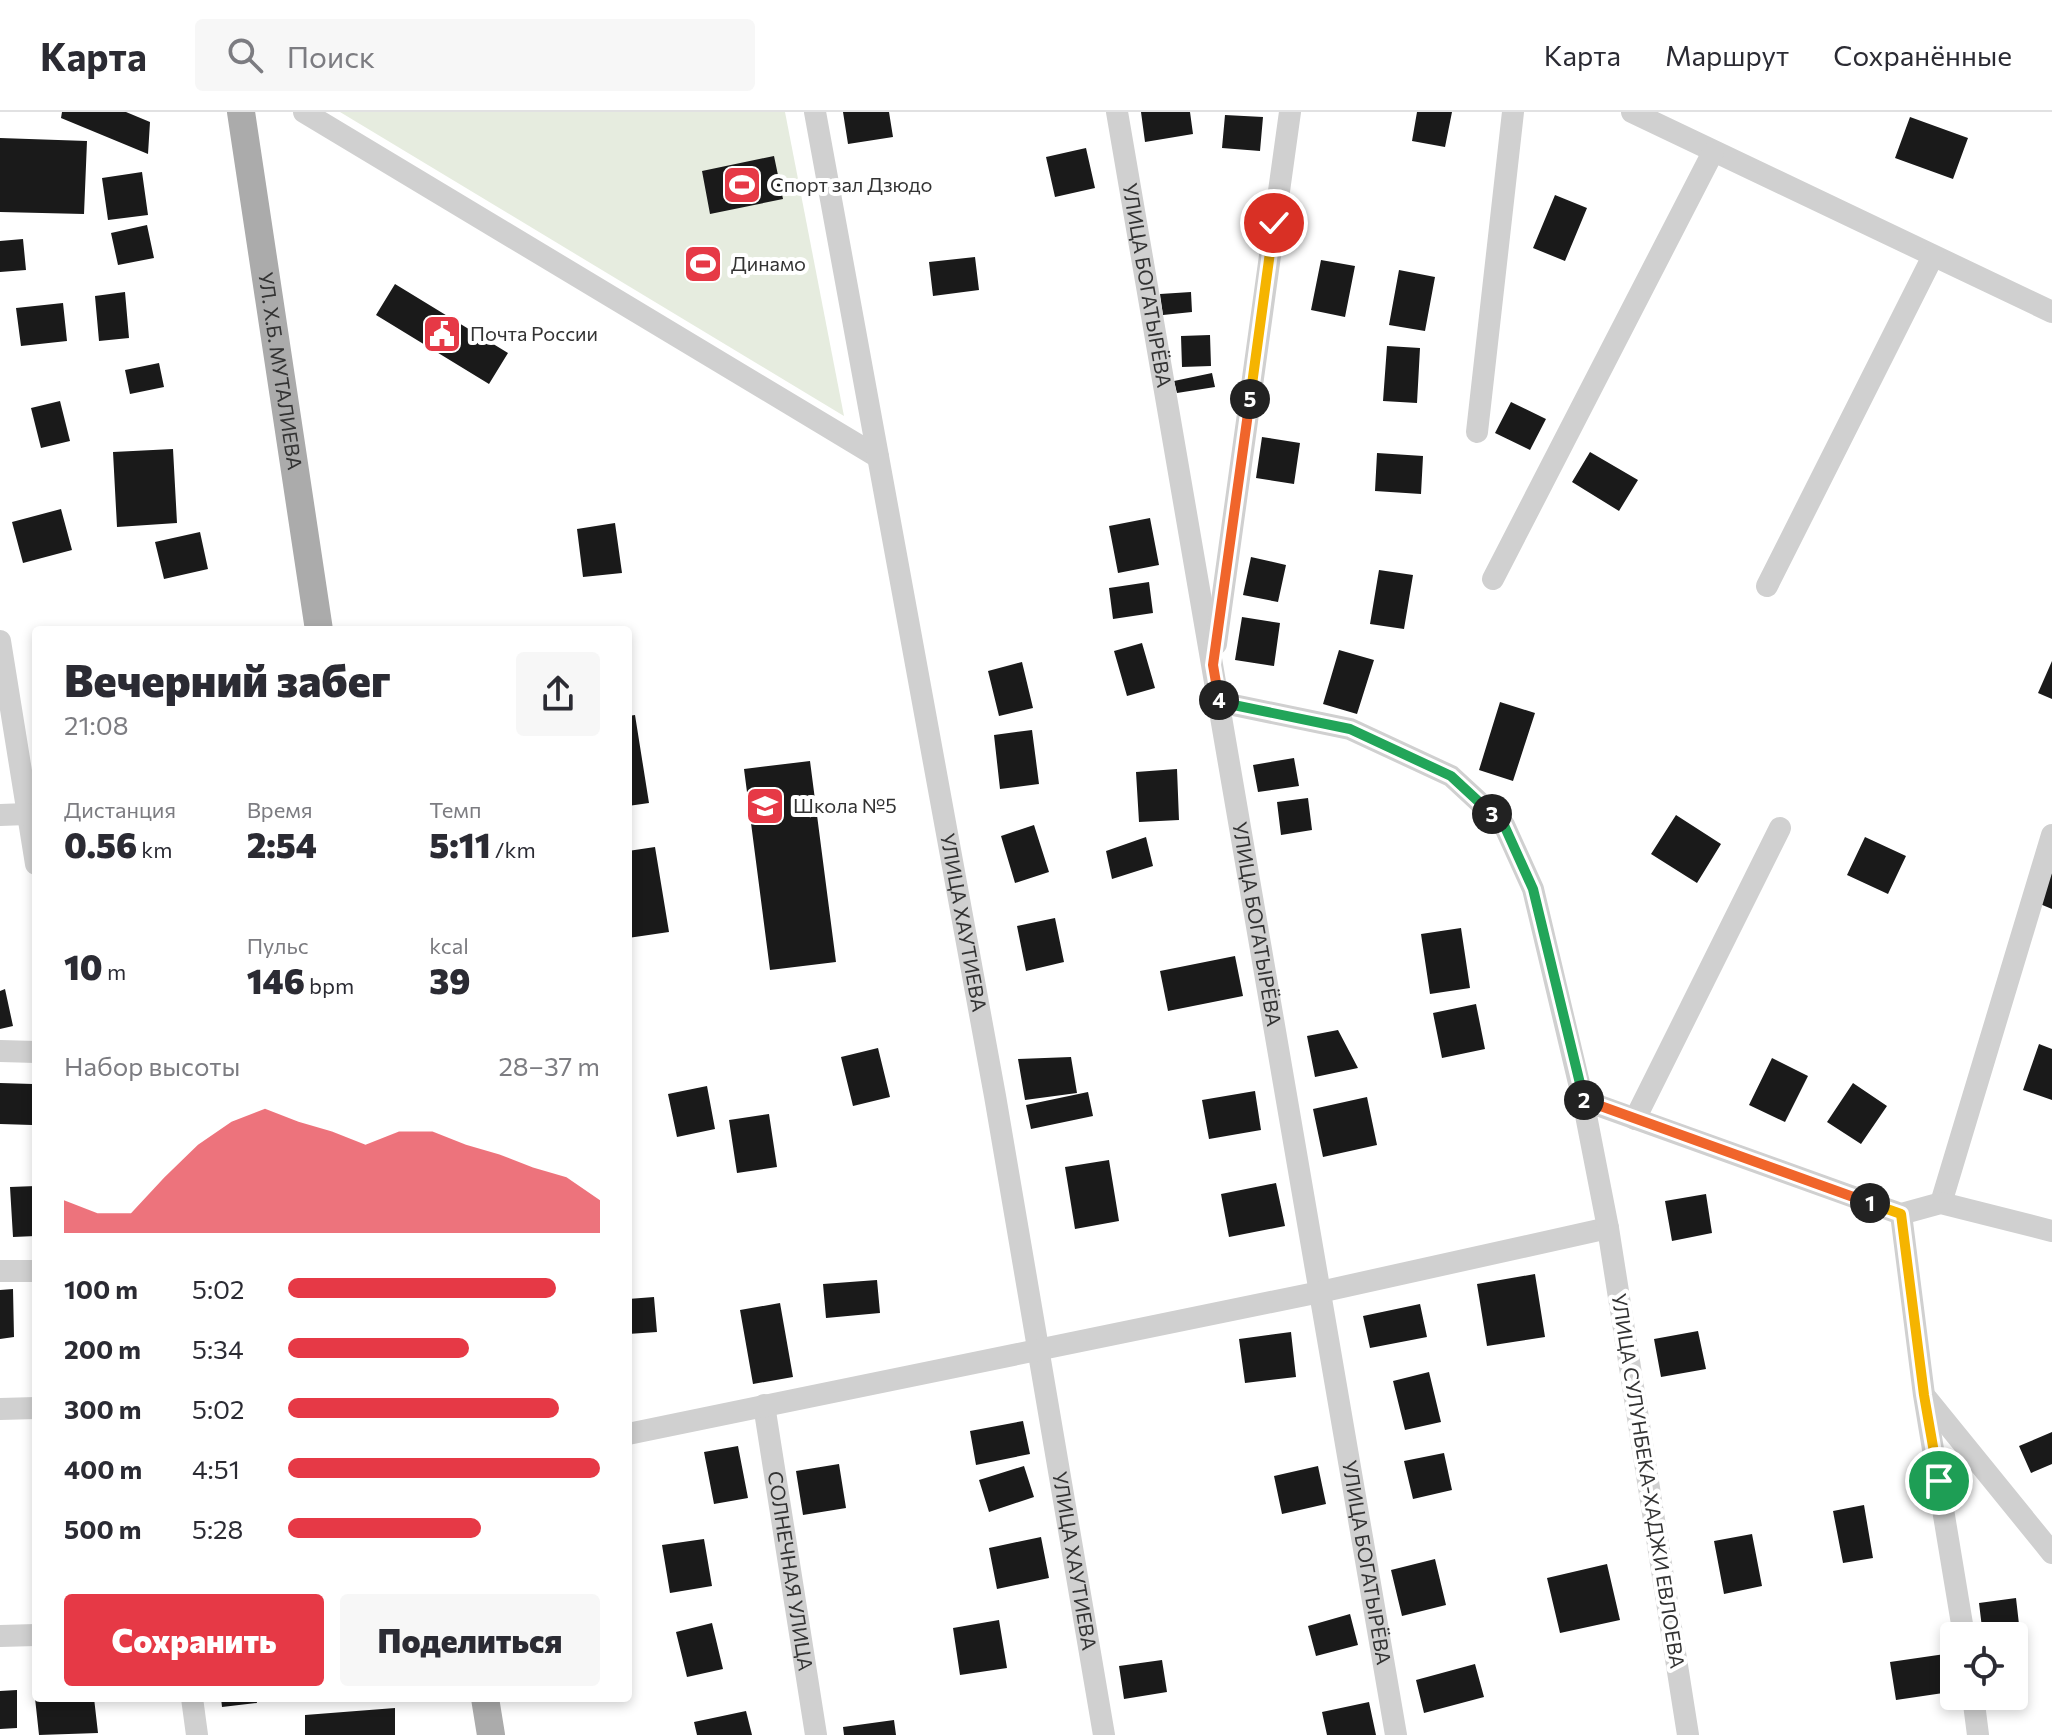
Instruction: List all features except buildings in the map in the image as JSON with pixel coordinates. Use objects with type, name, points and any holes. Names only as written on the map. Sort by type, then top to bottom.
[{"type":"main road","name":"УЛ. Х.Б. МУТАЛИЕВА","points":[[241,112],[318,626]]},
{"type":"main road","points":[[486,1702],[491,1735]]},
{"type":"street","points":[[304,112],[878,457]]},
{"type":"street","name":"УЛИЦА ХАУТИЕВА","points":[[815,112],[995,1096],[1104,1735]]},
{"type":"street","name":"УЛИЦА БОГАТЫРЁВА","points":[[1117,112],[1396,1735]]},
{"type":"street","points":[[1213,665],[1290,112]]},
{"type":"street","points":[[1477,432],[1513,112]]},
{"type":"street","points":[[1632,112],[2052,312]]},
{"type":"street","points":[[1493,579],[1713,152]]},
{"type":"street","points":[[1767,586],[1933,256]]},
{"type":"street","points":[[0,641],[32,842]]},
{"type":"street","name":"УЛИЦА СУЛУНБЕКА-ХАДЖИ ЕВЛОЕВА","points":[[1219,702],[1350,729],[1451,776],[1504,825],[1533,889],[1583,1100],[1608,1228],[1688,1735]]},
{"type":"street","points":[[0,815],[27,814]]},
{"type":"street","points":[[1635,1119],[1780,828]]},
{"type":"street","points":[[1941,1203],[2052,835]]},
{"type":"street","points":[[0,1051],[32,1052]]},
{"type":"street","points":[[1583,1100],[1901,1214],[1941,1203],[2052,1231]]},
{"type":"street","points":[[1901,1214],[1924,1395],[1962,1622]]},
{"type":"street","points":[[632,1433],[1320,1292],[1608,1228]]},
{"type":"street","points":[[0,1271],[32,1271]]},
{"type":"street","points":[[1924,1395],[2052,1553]]},
{"type":"street","name":"СОЛНЕЧНАЯ УЛИЦА","points":[[764,1405],[816,1735]]},
{"type":"street","points":[[0,1409],[32,1408]]},
{"type":"street","points":[[0,1636],[32,1635]]},
{"type":"street","points":[[193,1702],[197,1735]]},
{"type":"street","points":[[1975,1710],[1978,1735]]},
{"type":"shaded area","name":"Динамо","points":[[340,112],[785,112],[844,416]]},
{"type":"place","name":"Спорт зал Дзюдо","points":[[742,185]]},
{"type":"place","name":"Динамо","points":[[703,264]]},
{"type":"place","name":"Почта России","points":[[442,334]]},
{"type":"place","name":"Школа №5","points":[[765,806]]},
{"type":"route","points":[[1274,223],[1213,665],[1219,702],[1350,729],[1451,776],[1504,825],[1533,889],[1583,1100],[1901,1214],[1924,1395],[1939,1481]]}]
